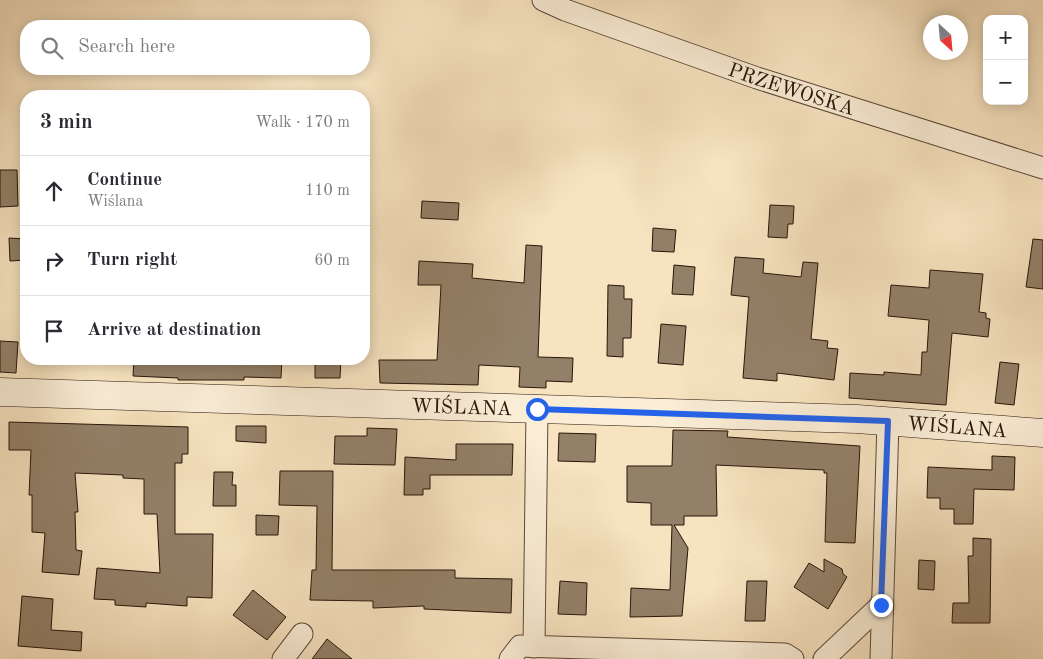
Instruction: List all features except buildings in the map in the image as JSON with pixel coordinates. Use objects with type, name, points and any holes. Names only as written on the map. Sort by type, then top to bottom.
[{"type":"street","name":"PRZEWOSKA","points":[[543,0],[565,10],[757,78],[1043,168]]},
{"type":"street","name":"WIŚLANA","points":[[0,392],[888,421],[1043,433]]},
{"type":"street","points":[[534,647],[537,409]]},
{"type":"street","points":[[881,659],[881,605],[888,421]]},
{"type":"street","points":[[824,659],[881,605]]},
{"type":"street","points":[[282,659],[302,634]]},
{"type":"street","points":[[510,659],[520,646],[785,654],[793,659]]},
{"type":"route","points":[[537,409],[888,421],[881,605]]}]
